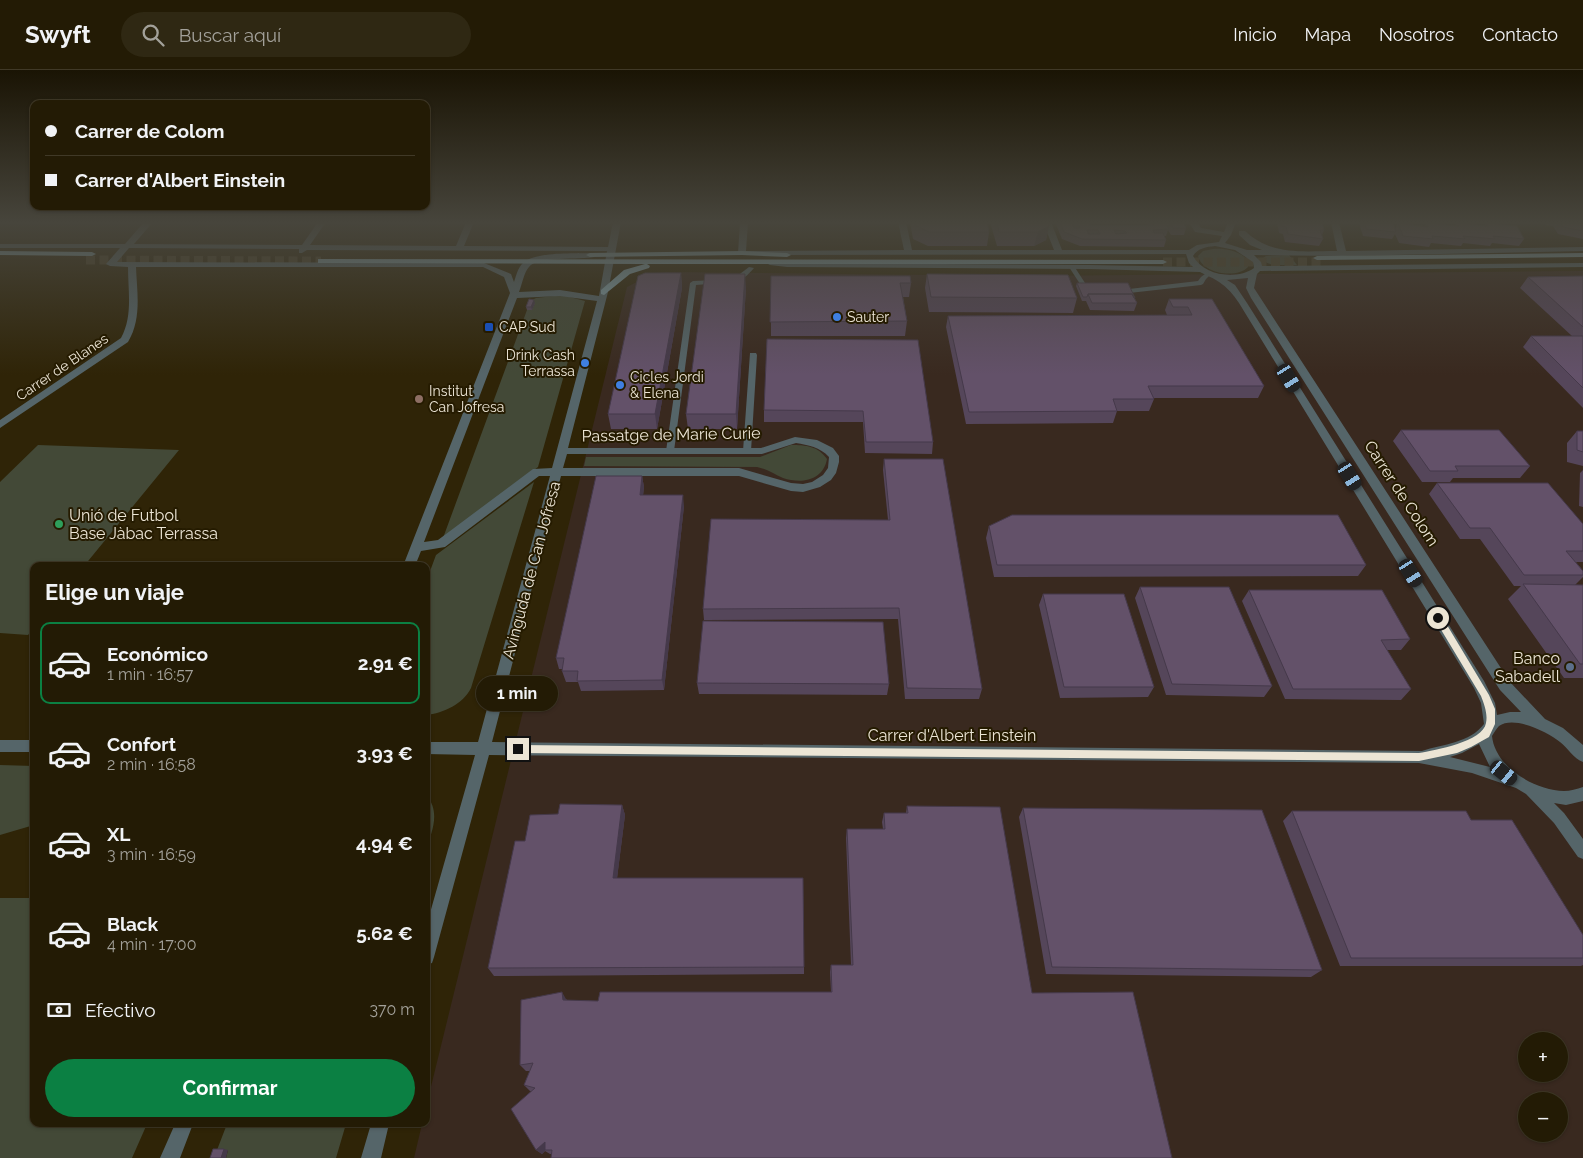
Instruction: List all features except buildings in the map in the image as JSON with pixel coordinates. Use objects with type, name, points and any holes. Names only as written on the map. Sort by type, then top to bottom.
[{"type":"main road","points":[[603,296],[626,273]]},
{"type":"street","name":"Carrer de Blanes","points":[[0,425],[124,340],[129,332],[132,318],[132,273]]},
{"type":"street","points":[[500,273],[508,276],[514,295]]},
{"type":"street","points":[[516,273],[521,276]]},
{"type":"street","points":[[411,562],[522,273]]},
{"type":"street","name":"Avinguda de Can Jofresa","points":[[430,943],[484,748],[603,296],[607,273]]},
{"type":"street","points":[[1204,273],[1234,277],[1249,273]]},
{"type":"street","name":"Carrer de Colom","points":[[1209,273],[1232,287],[1243,303],[1437,615],[1485,695],[1490,709],[1485,743],[1489,753],[1495,763],[1516,782]]},
{"type":"street","name":"Carrer de Colom","points":[[1255,273],[1250,288],[1261,306],[1505,686],[1540,723]]},
{"type":"street","points":[[514,295],[560,293],[603,296]]},
{"type":"street","name":"Passatge de Marie Curie","points":[[556,472],[739,472],[759,475],[792,488],[800,488],[822,481],[833,468],[834,456],[829,450],[807,440],[795,440],[762,451],[562,451]]},
{"type":"street","name":"Avinguda de Can Jofresa","points":[[417,547],[441,544],[537,472],[556,472]]},
{"type":"street","name":"Carrer d'Albert Einstein","points":[[1419,757],[1457,749],[1506,718],[1528,719],[1540,723]]},
{"type":"street","points":[[1540,723],[1561,734],[1583,741]]},
{"type":"street","points":[[1561,734],[1583,756]]},
{"type":"street","points":[[0,746],[30,746]]},
{"type":"street","name":"Carrer d'Albert Einstein","points":[[430,748],[1419,757],[1472,767],[1516,782]]},
{"type":"street","points":[[1516,782],[1530,790],[1559,818],[1583,852]]},
{"type":"street","points":[[1530,790],[1561,798],[1570,798],[1583,794]]},
{"type":"street","points":[[170,1158],[183,1127]]},
{"type":"street","points":[[371,1158],[379,1127]]},
{"type":"lane","points":[[670,451],[694,283],[733,282],[747,273]]},
{"type":"lane","points":[[1076,273],[1084,286]]},
{"type":"lane","points":[[1129,292],[1201,283],[1209,273]]},
{"type":"lane","points":[[747,451],[753,355]]},
{"type":"shaded area","points":[[657,273],[1024,276],[1583,273],[1583,1158],[414,1158],[421,1127],[430,1127],[430,1091],[627,287]]},
{"type":"green space","points":[[566,296],[585,301],[538,467],[443,538],[527,310],[532,310],[532,300]]},
{"type":"green space","name":"Unió de Futbol Base Jàbac Terrassa","points":[[38,445],[179,450],[87,562],[30,562],[30,633],[28,635],[0,633],[0,482]]},
{"type":"green space","points":[[791,445],[802,445],[820,451],[827,459],[821,472],[810,479],[797,481],[783,478],[757,467],[584,466],[586,457],[760,457]]},
{"type":"green space","points":[[534,482],[471,688],[463,699],[452,707],[430,714],[430,571],[436,555]]},
{"type":"green space","points":[[0,765],[30,766],[30,826],[0,835]]},
{"type":"green space","points":[[430,800],[434,815],[430,838]]},
{"type":"green space","points":[[0,898],[30,898],[30,1127],[146,1127],[132,1158],[0,1158]]},
{"type":"green space","points":[[226,1127],[345,1127],[336,1158],[226,1158],[228,1150],[217,1150]]},
{"type":"place","name":"Sauter","points":[[837,317]]},
{"type":"place","name":"CAP Sud","points":[[489,327]]},
{"type":"place","name":"Drink Cash Terrassa","points":[[585,363]]},
{"type":"place","name":"Cicles Jordi & Elena","points":[[620,385]]},
{"type":"place","name":"Institut Can Jofresa","points":[[419,399]]},
{"type":"place","name":"Unió de Futbol Base Jàbac Terrassa","points":[[59,524]]},
{"type":"place","name":"Banco Sabadell","points":[[1570,667]]},
{"type":"route","points":[[518,749],[1419,757],[1457,749],[1468,744],[1485,734],[1491,724],[1490,709],[1485,695],[1438,618]]}]
